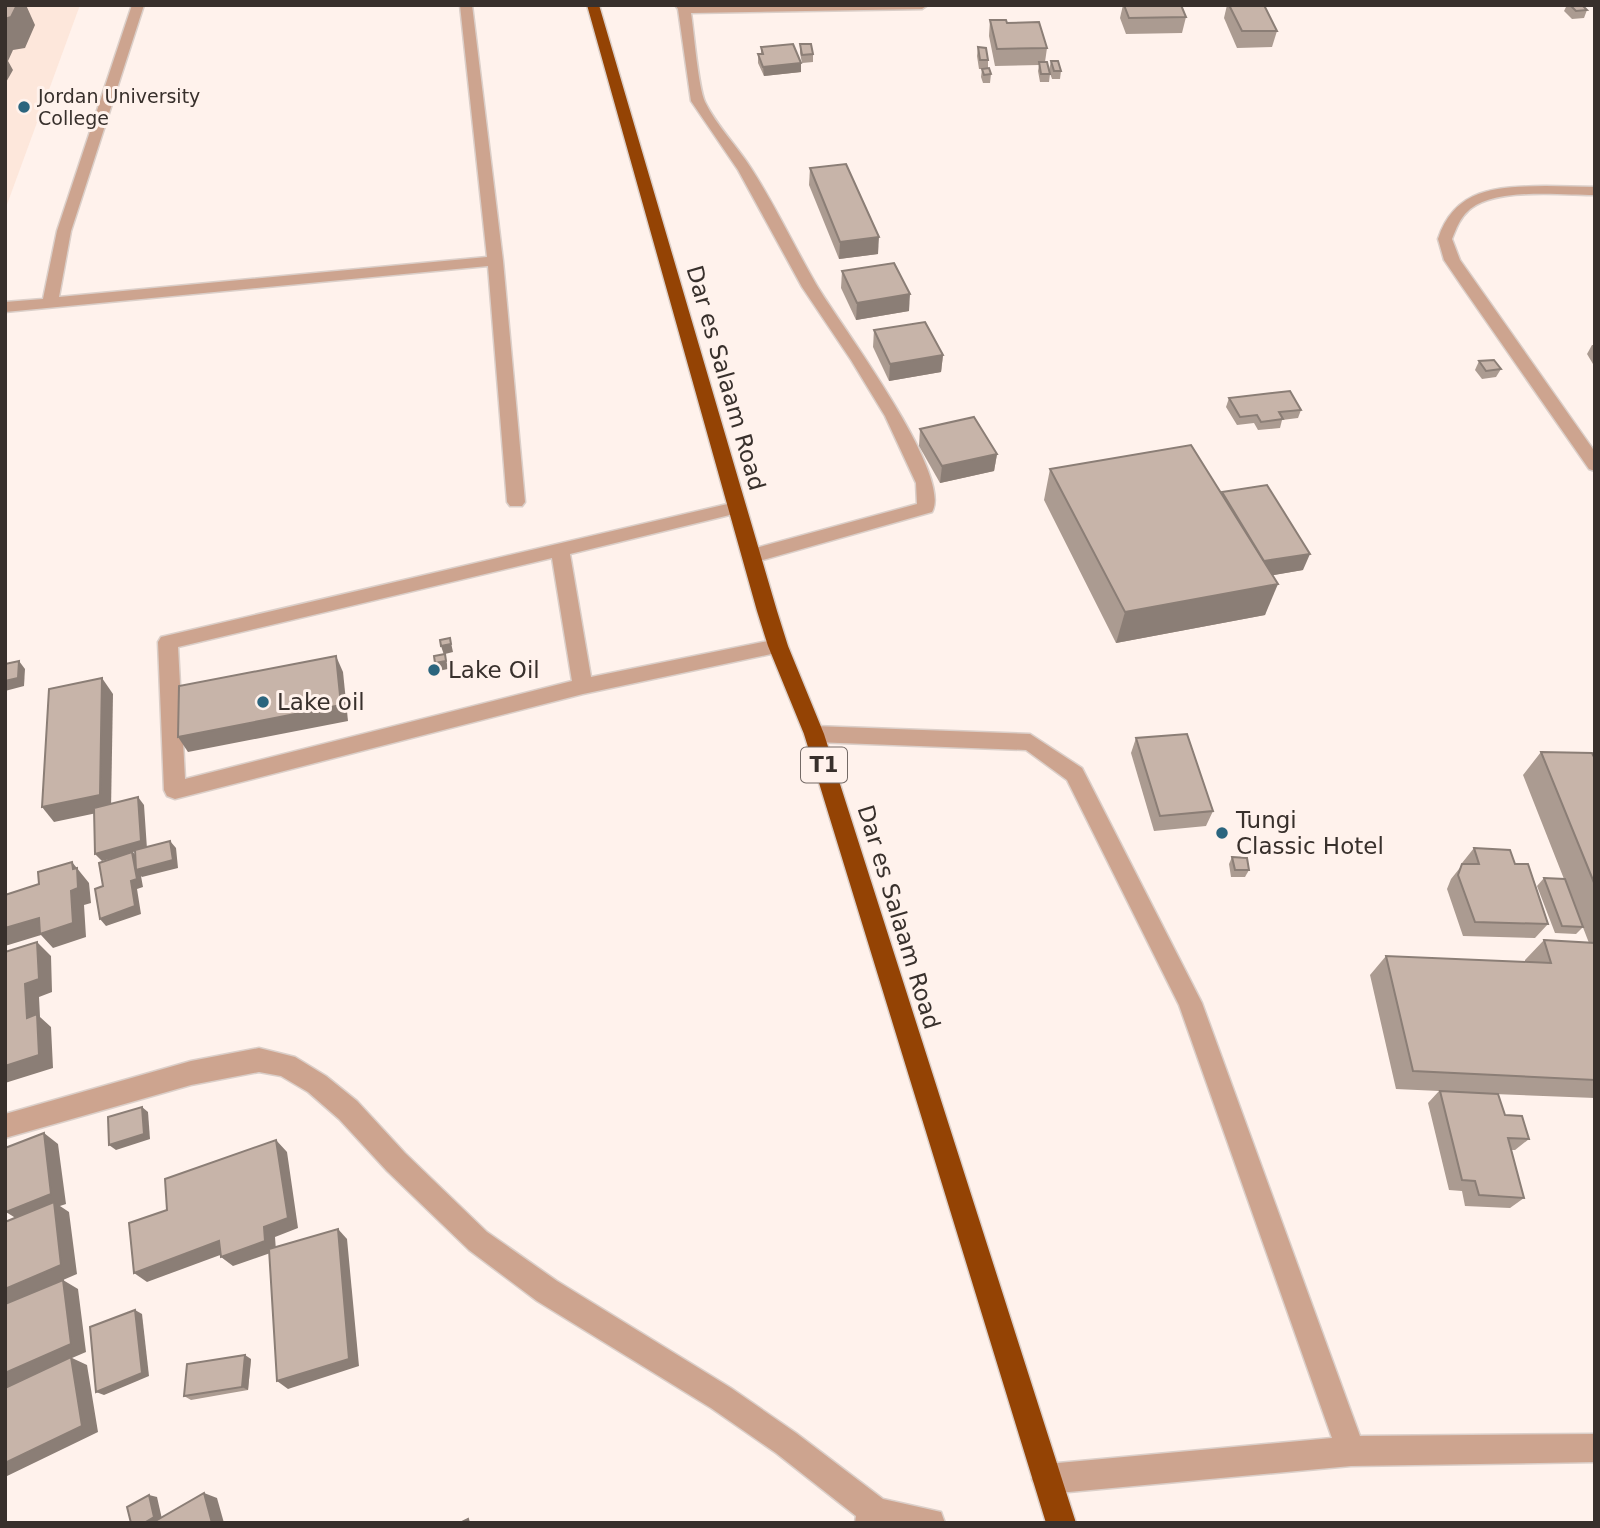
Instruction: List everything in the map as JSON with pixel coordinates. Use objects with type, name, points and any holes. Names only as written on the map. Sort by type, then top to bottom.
[{"type":"highway","name":"Dar es Salaam Road","points":[[593,5],[778,646],[814,734],[1060,1523]]},
{"type":"street","points":[[50,303],[64,231],[138,5]]},
{"type":"street","points":[[466,5],[495,261],[516,502]]},
{"type":"street","points":[[752,556],[926,508],[925,483],[893,416],[810,286],[745,170],[698,101],[682,7],[922,5]]},
{"type":"street","points":[[1595,191],[1504,194],[1473,200],[1458,212],[1445,242],[1452,260],[1595,466]]},
{"type":"street","points":[[5,307],[495,261]]},
{"type":"street","points":[[736,508],[168,642],[175,790],[583,686],[778,646]]},
{"type":"street","points":[[560,551],[583,686]]},
{"type":"street","points":[[814,734],[1030,742],[1074,774],[1190,1003],[1351,1451]]},
{"type":"street","points":[[5,1126],[191,1073],[259,1060],[286,1065],[317,1084],[348,1110],[396,1162],[478,1241],[547,1291],[622,1339],[670,1364],[786,1443],[873,1518],[930,1523]]},
{"type":"street","points":[[1047,1479],[1351,1451],[1595,1448]]},
{"type":"shaded area","name":"Jordan University College","points":[[5,5],[80,5],[5,210]]},
{"type":"building","points":[[5,5],[17,5],[11,17],[5,19]]},
{"type":"building","points":[[1124,5],[1181,5],[1186,17],[1129,18]]},
{"type":"building","points":[[1229,5],[1264,5],[1277,31],[1242,31]]},
{"type":"building","points":[[1570,5],[1582,5],[1587,10],[1576,11]]},
{"type":"building","points":[[990,20],[1006,20],[1007,23],[1039,22],[1047,48],[997,49]]},
{"type":"building","points":[[793,44],[801,63],[763,67],[758,54],[763,54],[761,47]]},
{"type":"building","points":[[800,44],[811,44],[813,54],[802,55]]},
{"type":"building","points":[[978,47],[986,48],[988,60],[980,60]]},
{"type":"building","points":[[1051,61],[1058,61],[1061,71],[1054,71]]},
{"type":"building","points":[[1039,62],[1047,62],[1050,74],[1041,74]]},
{"type":"building","points":[[989,68],[991,74],[984,75],[982,69]]},
{"type":"building","points":[[846,164],[879,237],[840,242],[810,168]]},
{"type":"building","points":[[894,263],[910,294],[857,303],[842,271]]},
{"type":"building","points":[[925,322],[943,355],[890,364],[874,330]]},
{"type":"building","points":[[1494,360],[1501,369],[1486,371],[1479,361]]},
{"type":"building","points":[[1290,391],[1301,410],[1279,412],[1283,419],[1261,422],[1257,415],[1240,417],[1229,398]]},
{"type":"building","points":[[974,417],[997,454],[942,466],[920,429]]},
{"type":"building","points":[[1191,445],[1278,584],[1125,612],[1050,469]]},
{"type":"building","points":[[1267,485],[1310,554],[1264,561],[1222,492]]},
{"type":"building","points":[[450,638],[451,644],[441,646],[440,640]]},
{"type":"building","points":[[445,654],[446,661],[435,663],[434,656]]},
{"type":"building","points":[[336,656],[341,705],[178,737],[179,686]]},
{"type":"building","points":[[19,661],[18,678],[5,681],[5,664]]},
{"type":"building","points":[[102,678],[100,795],[42,807],[49,689]]},
{"type":"building","points":[[1187,734],[1213,811],[1160,816],[1136,738]]},
{"type":"building","points":[[1541,752],[1592,753],[1595,759],[1595,885]]},
{"type":"building","points":[[138,797],[141,841],[95,854],[94,808]]},
{"type":"building","points":[[170,841],[173,860],[136,870],[135,850]]},
{"type":"building","points":[[1474,848],[1510,850],[1515,864],[1528,864],[1548,924],[1475,922],[1458,875],[1462,864],[1479,864]]},
{"type":"building","points":[[132,852],[137,879],[131,881],[135,906],[100,919],[95,889],[103,886],[99,863]]},
{"type":"building","points":[[1232,857],[1247,858],[1249,870],[1235,870]]},
{"type":"building","points":[[72,862],[73,869],[77,868],[78,888],[71,891],[73,923],[40,934],[39,918],[5,928],[5,895],[39,884],[38,872]]},
{"type":"building","points":[[1544,878],[1565,879],[1583,927],[1562,926]]},
{"type":"building","points":[[1544,940],[1595,943],[1595,1080],[1413,1071],[1386,956],[1551,963]]},
{"type":"building","points":[[37,942],[39,979],[25,984],[27,1018],[37,1014],[39,1055],[5,1066],[5,952]]},
{"type":"building","points":[[1440,1091],[1498,1094],[1505,1115],[1522,1116],[1529,1139],[1508,1138],[1524,1198],[1479,1195],[1475,1181],[1462,1180]]},
{"type":"building","points":[[142,1107],[144,1134],[109,1145],[108,1117]]},
{"type":"building","points":[[44,1133],[51,1194],[6,1212],[5,1148]]},
{"type":"building","points":[[276,1140],[288,1218],[264,1227],[265,1241],[221,1257],[219,1241],[134,1273],[129,1223],[167,1210],[165,1179]]},
{"type":"building","points":[[54,1202],[61,1265],[5,1289],[5,1222]]},
{"type":"building","points":[[338,1229],[349,1359],[277,1381],[269,1249]]},
{"type":"building","points":[[63,1280],[71,1344],[5,1373],[5,1304]]},
{"type":"building","points":[[135,1310],[142,1373],[96,1392],[90,1327]]},
{"type":"building","points":[[245,1355],[242,1387],[184,1396],[187,1364]]},
{"type":"building","points":[[71,1357],[82,1426],[5,1463],[5,1388]]},
{"type":"building","points":[[204,1493],[212,1523],[152,1523]]},
{"type":"building","points":[[149,1495],[154,1517],[144,1523],[131,1523],[127,1507]]},
{"type":"place","name":"Jordan University College","points":[[24,107]]},
{"type":"place","name":"Lake Oil","points":[[434,670]]},
{"type":"place","name":"Lake oil","points":[[263,702]]},
{"type":"place","name":"Tungi Classic Hotel","points":[[1222,833]]}]
